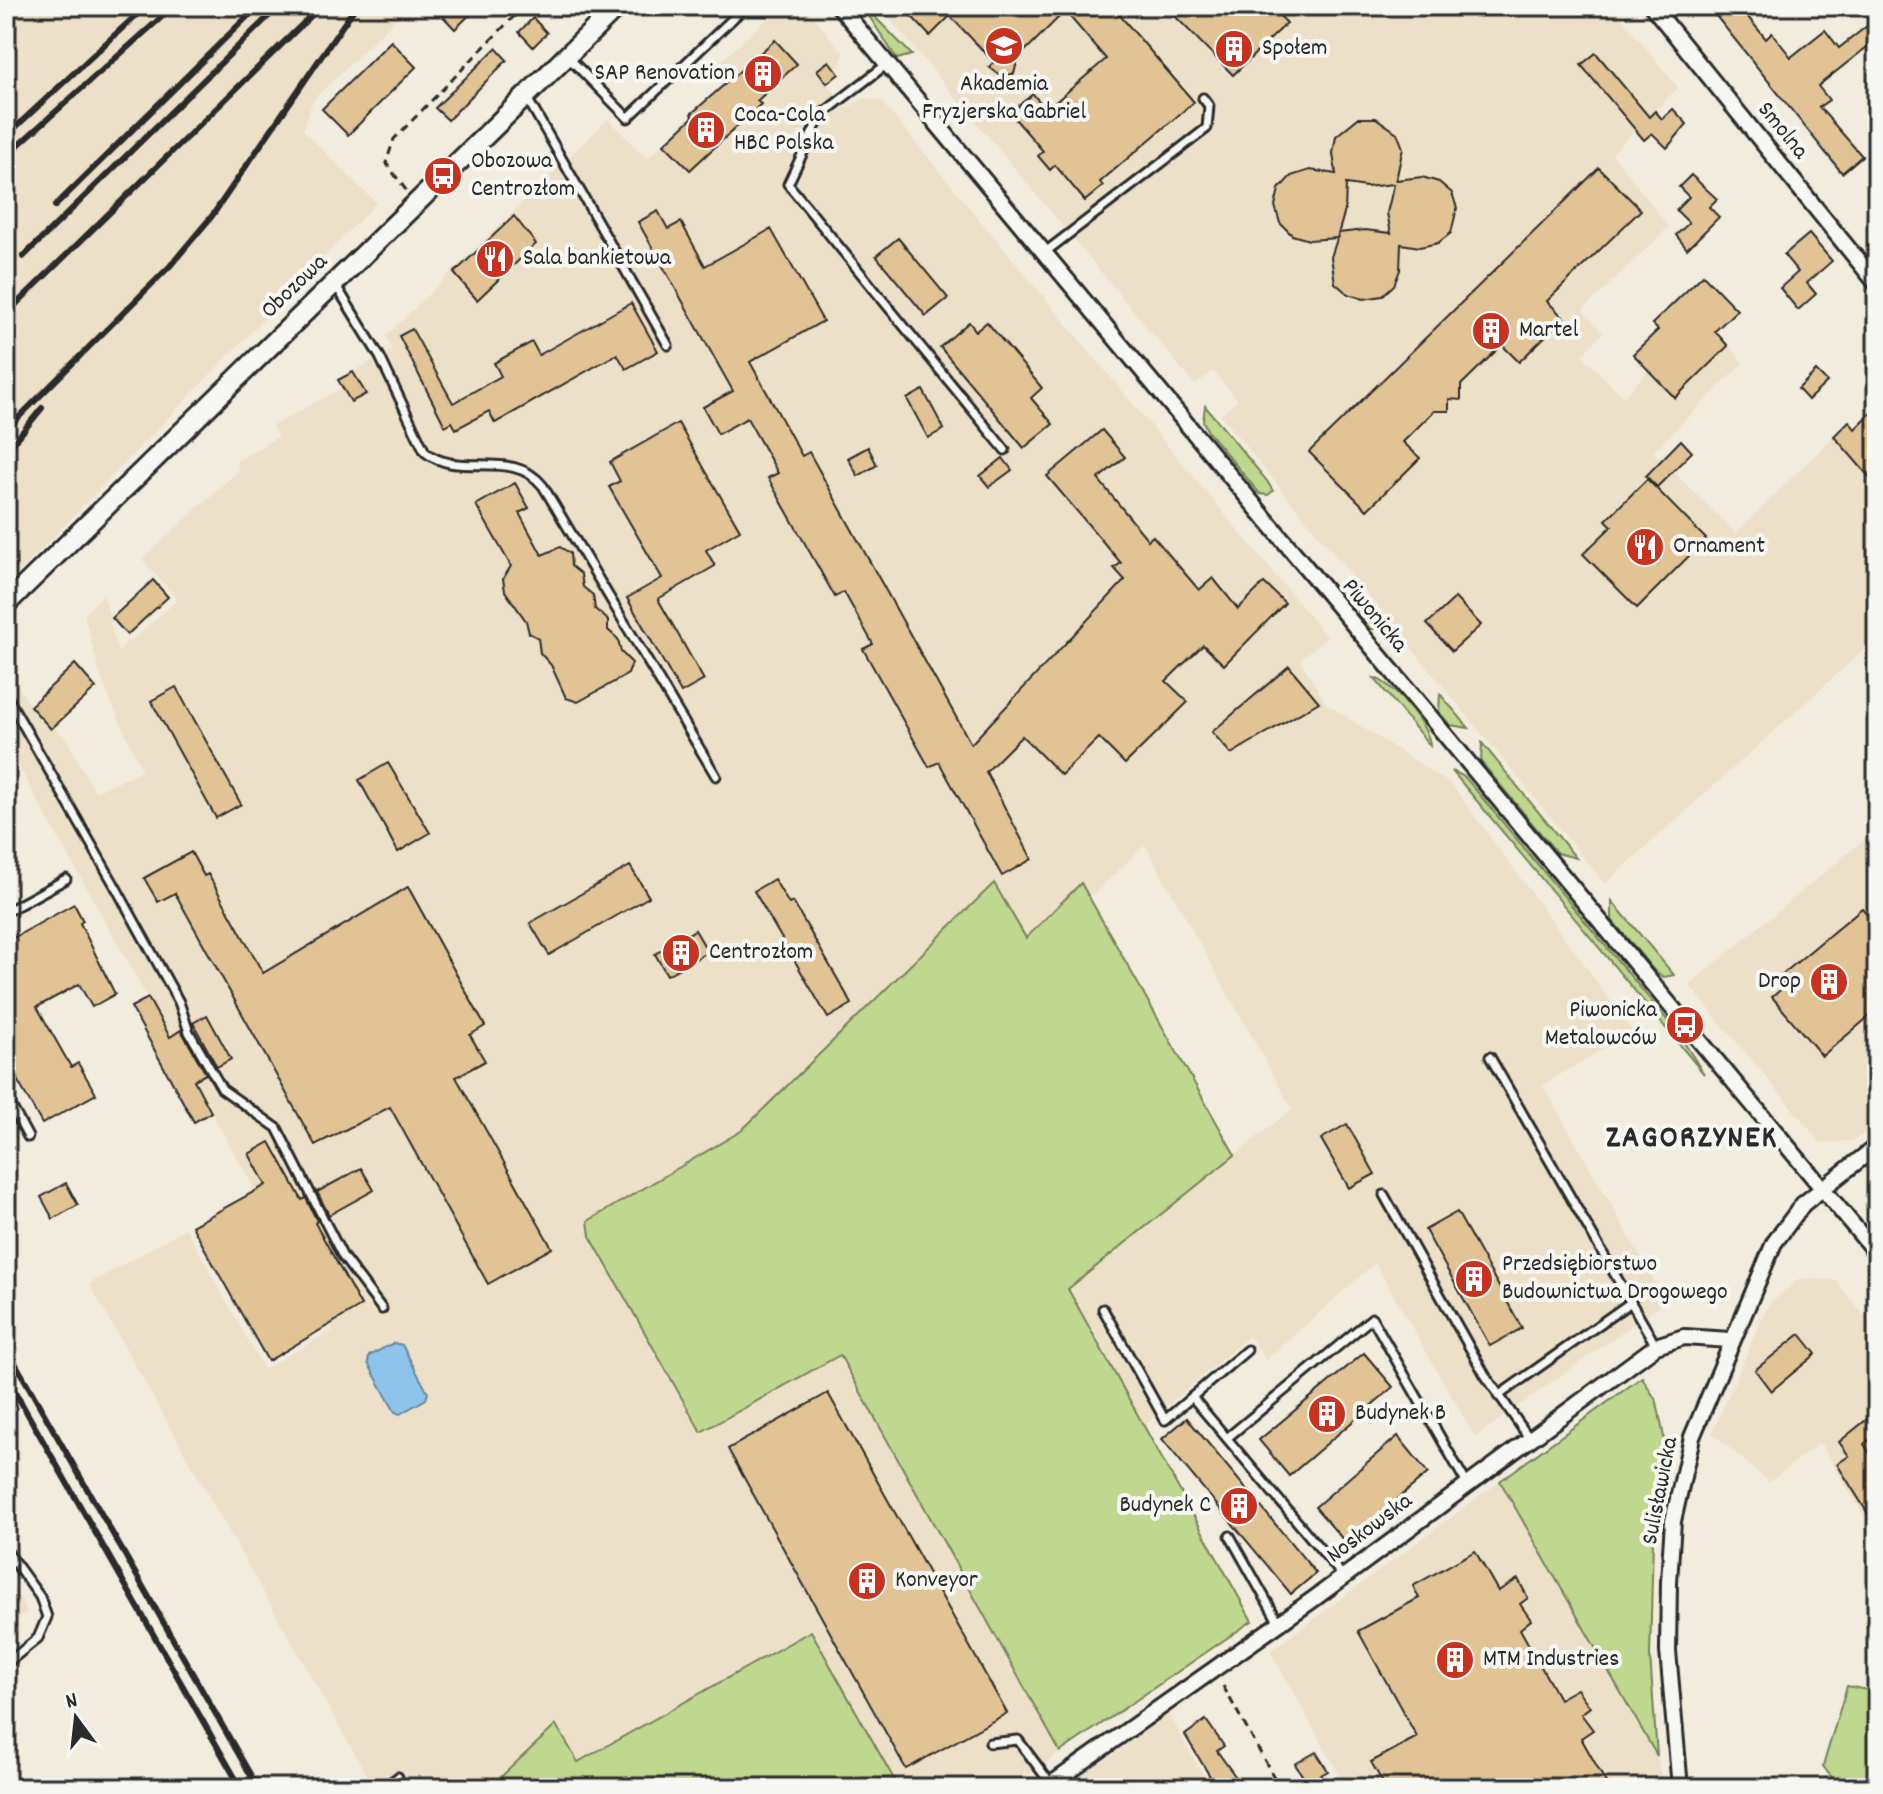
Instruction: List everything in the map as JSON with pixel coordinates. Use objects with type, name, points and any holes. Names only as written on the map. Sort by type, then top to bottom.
[{"type":"street","name":"Obozowa","points":[[6,604],[618,6]]},
{"type":"street","name":"Piwonicka","points":[[839,6],[1877,1254]]},
{"type":"street","name":"Smolna","points":[[1652,6],[1877,284]]},
{"type":"street","points":[[1822,1189],[1877,1146]]},
{"type":"street","name":"Sulisławicka","points":[[1680,1788],[1668,1651],[1673,1521],[1692,1437],[1730,1340],[1774,1243],[1803,1204],[1822,1189]]},
{"type":"street","name":"Noskowska","points":[[1048,1786],[1279,1623],[1656,1346],[1684,1337],[1730,1340]]},
{"type":"lane","points":[[567,55],[628,118],[746,6]]},
{"type":"lane","points":[[887,64],[821,115],[788,184],[1005,450]]},
{"type":"lane","points":[[526,96],[668,345]]},
{"type":"lane","points":[[1044,253],[1207,128],[1209,106],[1203,98]]},
{"type":"lane","points":[[334,282],[373,343],[425,452],[439,461],[520,467],[543,486],[716,776]]},
{"type":"lane","points":[[6,695],[179,1002],[189,1032],[222,1089],[277,1128],[343,1257],[382,1309]]},
{"type":"lane","points":[[6,912],[66,879]]},
{"type":"lane","points":[[1490,1057],[1656,1346]]},
{"type":"lane","points":[[6,1096],[28,1137]]},
{"type":"lane","points":[[1384,1195],[1498,1396],[1529,1438]]},
{"type":"lane","points":[[1498,1396],[1631,1302]]},
{"type":"lane","points":[[1103,1309],[1165,1420],[1247,1350]]},
{"type":"lane","points":[[1227,1438],[1372,1318],[1467,1484]]},
{"type":"lane","points":[[1192,1397],[1343,1576]]},
{"type":"lane","points":[[1230,1536],[1279,1623]]},
{"type":"lane","points":[[6,1550],[40,1597],[47,1617],[38,1638],[6,1664]]},
{"type":"lane","points":[[990,1743],[1018,1740],[1048,1786]]},
{"type":"lane","points":[[383,1788],[398,1777]]},
{"type":"path","points":[[417,202],[389,170],[389,147],[403,128],[524,6]]},
{"type":"path","points":[[1213,1668],[1280,1788]]},
{"type":"shaded area","points":[[6,6],[409,6],[313,100],[303,130],[376,203],[6,586]]},
{"type":"shaded area","points":[[781,6],[805,6],[843,53],[841,64],[835,69],[839,74],[827,83],[847,108],[864,98],[881,101],[1327,637],[1300,660],[1327,704],[1452,785],[1633,1031],[1543,1085],[1666,1301],[1475,1437],[1375,1263],[1266,1360],[1249,1336],[1143,1427],[1068,1289],[1292,1109],[1145,845],[1092,896],[1081,884],[1026,938],[993,883],[741,1131],[588,1222],[590,1236],[700,1432],[839,1355],[1060,1752],[1011,1788],[899,1788],[811,1631],[578,1763],[556,1725],[489,1788],[374,1788],[89,1284],[186,1228],[264,1369],[333,1330],[6,744],[6,688],[14,680],[30,706],[66,738],[95,792],[142,771],[102,681],[84,614],[104,595],[118,653],[126,641],[131,641],[177,600],[142,559],[239,470],[236,461],[278,437],[272,426],[342,388],[338,380],[392,350],[386,336],[608,119],[647,159],[726,82],[718,73],[726,65],[722,60]]},
{"type":"shaded area","points":[[879,6],[1612,6],[1678,88],[1612,153],[1669,227],[1583,310],[1603,333],[1582,355],[1623,397],[1649,370],[1716,330],[1743,363],[1653,452],[1736,533],[1834,436],[1877,486],[1877,638],[1605,884],[1220,415],[1238,400],[1213,371],[1195,385]]},
{"type":"shaded area","points":[[1877,829],[1877,1126],[1852,1141],[1821,1143],[1689,985]]},
{"type":"shaded area","points":[[1800,1278],[1835,1280],[1877,1331],[1876,1535],[1820,1443],[1769,1482],[1712,1433],[1768,1305]]},
{"type":"shaded area","points":[[1500,1481],[1657,1756],[1663,1788],[1347,1788],[1270,1651]]},
{"type":"shaded area","points":[[6,1574],[27,1611],[6,1631]]},
{"type":"shaded area","points":[[1169,1714],[1210,1788],[1066,1788]]},
{"type":"green space","points":[[872,14],[912,55],[897,59],[869,16]]},
{"type":"green space","points":[[1205,406],[1267,481],[1273,491],[1268,495],[1260,494],[1208,432],[1203,421]]},
{"type":"green space","points":[[1361,596],[1388,629],[1370,629],[1358,615]]},
{"type":"green space","points":[[1374,678],[1390,687],[1409,706],[1424,728],[1430,746]]},
{"type":"green space","points":[[1440,694],[1469,728],[1450,725],[1439,712]]},
{"type":"green space","points":[[1482,743],[1576,858],[1557,853],[1481,762]]},
{"type":"green space","points":[[1452,771],[1465,777],[1678,1033],[1704,1074]]},
{"type":"green space","points":[[994,883],[1026,938],[1081,883],[1235,1155],[1068,1289],[1252,1621],[1060,1752],[840,1355],[701,1432],[590,1236],[588,1221],[741,1131]]},
{"type":"green space","points":[[1612,901],[1674,975],[1664,977],[1656,973],[1612,920]]},
{"type":"green space","points":[[1642,1377],[1657,1402],[1668,1457],[1653,1539],[1650,1655],[1657,1756],[1500,1481]]},
{"type":"green space","points":[[811,1631],[899,1788],[489,1788],[556,1725],[578,1762]]},
{"type":"green space","points":[[1847,1686],[1877,1692],[1877,1787],[1845,1787],[1834,1780],[1823,1766]]},
{"type":"water","points":[[393,1343],[402,1345],[428,1393],[426,1399],[400,1414],[395,1412],[368,1363],[369,1356]]},
{"type":"building","points":[[433,6],[479,6],[455,29]]},
{"type":"building","points":[[902,6],[994,6],[1004,16],[1014,6],[1112,6],[1194,102],[1100,182],[1103,186],[1085,201],[1055,165],[1050,170],[1038,156],[1043,151],[1010,113],[1033,94],[1046,110],[1106,59],[1065,11],[1018,58],[1014,74],[1001,76],[989,67],[994,62],[950,16],[930,36]]},
{"type":"building","name":"Społem","points":[[1165,6],[1270,6],[1287,23],[1233,75]]},
{"type":"building","points":[[1708,6],[1739,6],[1766,39],[1772,33],[1791,57],[1825,30],[1839,48],[1877,18],[1877,39],[1818,86],[1829,100],[1819,107],[1862,156],[1842,173]]},
{"type":"building","points":[[533,18],[547,33],[533,47],[519,32]]},
{"type":"building","name":"Coca-Cola HBC Polska","points":[[775,40],[797,64],[757,101],[761,104],[690,170],[664,144],[693,117],[691,114]]},
{"type":"building","points":[[391,41],[416,67],[348,135],[322,109]]},
{"type":"building","points":[[496,48],[507,60],[448,120],[435,108]]},
{"type":"building","points":[[1596,53],[1649,117],[1655,111],[1662,119],[1673,109],[1687,124],[1667,148],[1652,133],[1644,140],[1581,65]]},
{"type":"building","points":[[829,61],[839,74],[827,83],[817,70]]},
{"type":"building","points":[[1358,118],[1376,118],[1397,133],[1403,148],[1396,180],[1422,177],[1439,182],[1452,193],[1457,208],[1451,233],[1438,243],[1420,247],[1401,244],[1400,270],[1394,285],[1382,296],[1364,299],[1348,294],[1335,283],[1331,257],[1339,233],[1365,230],[1391,233],[1387,213],[1394,184],[1366,187],[1346,184],[1345,210],[1337,238],[1309,240],[1292,235],[1280,223],[1275,206],[1279,189],[1291,176],[1310,170],[1336,174],[1333,153],[1336,136]]},
{"type":"building","name":"Martel","points":[[1599,168],[1641,210],[1547,301],[1564,318],[1519,362],[1502,345],[1461,385],[1461,400],[1449,399],[1449,411],[1434,411],[1403,442],[1420,458],[1367,510],[1309,452]]},
{"type":"building","points":[[1691,175],[1717,199],[1709,207],[1719,217],[1687,249],[1676,235],[1689,223],[1676,210],[1689,197],[1679,187]]},
{"type":"building","points":[[658,211],[668,229],[681,222],[705,266],[771,229],[823,321],[750,362],[802,456],[809,452],[971,744],[1125,580],[1114,568],[1121,563],[1047,476],[1102,430],[1125,457],[1098,479],[1148,540],[1153,536],[1199,590],[1213,578],[1238,609],[1264,583],[1285,603],[1224,665],[1203,645],[1166,681],[1188,702],[1125,764],[1099,738],[1061,775],[1022,736],[986,772],[1032,859],[1002,876],[939,762],[929,767],[863,649],[873,644],[844,592],[835,597],[768,478],[778,473],[747,418],[718,434],[703,407],[733,391],[638,222]]},
{"type":"building","name":"Sala bankietowa","points":[[514,216],[536,244],[477,300],[454,273]]},
{"type":"building","points":[[1809,234],[1832,261],[1807,283],[1816,294],[1798,310],[1780,288],[1798,272],[1784,255]]},
{"type":"building","points":[[898,238],[948,298],[926,316],[876,256]]},
{"type":"building","points":[[1703,275],[1737,310],[1715,331],[1728,346],[1675,398],[1633,354],[1658,330],[1652,324]]},
{"type":"building","points":[[631,303],[658,351],[626,369],[617,354],[495,423],[489,411],[456,429],[452,422],[445,426],[399,336],[412,329],[453,403],[501,376],[494,363],[532,342],[539,355]]},
{"type":"building","points":[[969,322],[976,331],[987,322],[1042,388],[1031,398],[1053,424],[1024,448],[940,347]]},
{"type":"building","points":[[1816,371],[1827,382],[1808,400],[1798,389]]},
{"type":"building","points":[[353,372],[366,394],[351,402],[338,380]]},
{"type":"building","points":[[923,390],[944,429],[928,438],[907,399]]},
{"type":"building","points":[[1877,407],[1877,486],[1834,436],[1849,421],[1855,429]]},
{"type":"building","points":[[678,423],[740,530],[706,550],[715,566],[658,599],[704,680],[681,693],[627,598],[662,578],[609,487],[620,481],[610,462]]},
{"type":"building","points":[[1681,440],[1692,452],[1657,487],[1646,476]]},
{"type":"building","points":[[868,447],[877,465],[858,476],[848,458]]},
{"type":"building","points":[[1003,458],[1012,470],[989,487],[980,476]]},
{"type":"building","name":"Ornament","points":[[1647,479],[1706,539],[1637,608],[1583,554],[1612,526],[1606,520]]},
{"type":"building","points":[[515,483],[529,508],[519,513],[542,555],[560,547],[570,553],[571,566],[581,574],[583,587],[593,595],[595,609],[608,620],[608,630],[618,639],[621,652],[632,663],[628,674],[578,702],[566,698],[551,665],[540,653],[538,638],[529,633],[526,621],[505,591],[503,579],[511,566],[476,505]]},
{"type":"building","points":[[153,580],[168,597],[127,635],[112,618]]},
{"type":"building","points":[[1455,598],[1481,625],[1452,651],[1427,624]]},
{"type":"building","points":[[75,664],[96,688],[51,729],[30,706]]},
{"type":"building","points":[[1289,666],[1319,702],[1231,754],[1212,732]]},
{"type":"building","points":[[176,687],[241,804],[216,818],[151,701]]},
{"type":"building","points":[[388,763],[430,833],[398,852],[359,780]]},
{"type":"building","points":[[191,852],[204,876],[208,874],[263,973],[408,887],[485,1026],[470,1035],[485,1061],[456,1077],[552,1248],[488,1284],[390,1107],[315,1145],[175,893],[158,902],[144,878]]},
{"type":"building","points":[[630,866],[649,897],[549,955],[530,923]]},
{"type":"building","points":[[774,879],[789,904],[793,902],[852,1004],[828,1018],[754,891]]},
{"type":"building","points":[[74,904],[83,921],[80,923],[115,994],[92,1007],[79,984],[37,1007],[71,1067],[78,1063],[96,1094],[42,1124],[6,1060],[6,942]]},
{"type":"building","name":"Drop","points":[[1862,908],[1869,916],[1877,909],[1877,1010],[1822,1056],[1772,997],[1785,986],[1778,978]]},
{"type":"building","name":"Centrozłom","points":[[695,930],[708,952],[667,975],[655,954]]},
{"type":"building","points":[[148,998],[170,1037],[181,1030],[206,1074],[194,1080],[211,1112],[194,1122],[131,1007]]},
{"type":"building","points":[[207,1015],[231,1059],[217,1067],[193,1023]]},
{"type":"building","points":[[1347,1124],[1375,1174],[1349,1188],[1321,1139]]},
{"type":"building","points":[[270,1142],[302,1200],[306,1198],[317,1221],[315,1223],[361,1306],[268,1361],[192,1226],[266,1185],[249,1154]]},
{"type":"building","points":[[361,1168],[374,1190],[329,1215],[317,1192]]},
{"type":"building","points":[[66,1183],[78,1205],[53,1219],[41,1197]]},
{"type":"building","name":"Przedsiębiorstwo Budownictwa Drogowego","points":[[1457,1212],[1522,1328],[1490,1346],[1425,1230]]},
{"type":"building","points":[[1800,1334],[1816,1354],[1771,1391],[1755,1370]]},
{"type":"building","name":"Budynek B","points":[[1364,1353],[1393,1387],[1289,1476],[1259,1440]]},
{"type":"building","name":"Konveyor","points":[[828,1393],[1007,1713],[906,1769],[728,1449]]},
{"type":"building","points":[[1877,1411],[1877,1434],[1864,1444],[1877,1465],[1877,1528],[1837,1464],[1849,1456],[1839,1442]]},
{"type":"building","name":"Budynek C","points":[[1187,1418],[1316,1573],[1291,1594],[1162,1439]]},
{"type":"building","points":[[1398,1436],[1428,1473],[1346,1543],[1315,1507]]},
{"type":"building","name":"MTM Industries","points":[[1475,1551],[1498,1591],[1518,1579],[1528,1598],[1520,1604],[1531,1620],[1520,1629],[1559,1699],[1577,1689],[1590,1707],[1581,1714],[1593,1730],[1581,1738],[1609,1788],[1386,1788],[1371,1762],[1417,1737],[1358,1631],[1419,1598],[1413,1586]]},
{"type":"building","points":[[1206,1720],[1224,1746],[1217,1751],[1238,1780],[1227,1788],[1217,1788],[1185,1735]]},
{"type":"building","points":[[1316,1752],[1328,1771],[1307,1783],[1295,1764]]},
{"type":"railway","points":[[6,136],[146,6]]},
{"type":"railway","points":[[6,156],[174,6]]},
{"type":"railway","points":[[55,206],[258,6]]},
{"type":"railway","points":[[23,257],[279,6]]},
{"type":"railway","points":[[6,314],[321,6]]},
{"type":"railway","points":[[6,430],[170,266],[212,216],[356,6]]},
{"type":"railway","points":[[6,452],[42,408]]},
{"type":"railway","points":[[6,1347],[258,1788]]},
{"type":"railway","points":[[6,1376],[241,1788]]},
{"type":"place","name":"Akademia Fryzjerska Gabriel","points":[[1004,46]]},
{"type":"place","name":"Społem","points":[[1234,49]]},
{"type":"place","name":"SAP Renovation","points":[[763,74]]},
{"type":"place","name":"Coca-Cola HBC Polska","points":[[706,130]]},
{"type":"place","name":"Obozowa Centrozłom","points":[[443,176]]},
{"type":"place","name":"Sala bankietowa","points":[[495,259]]},
{"type":"place","name":"Martel","points":[[1491,331]]},
{"type":"place","name":"Ornament","points":[[1645,547]]},
{"type":"place","name":"Centrozłom","points":[[681,953]]},
{"type":"place","name":"Drop","points":[[1829,982]]},
{"type":"place","name":"Piwonicka Metalowców","points":[[1685,1025]]},
{"type":"place","name":"Przedsiębiorstwo Budownictwa Drogowego","points":[[1474,1279]]},
{"type":"place","name":"Budynek B","points":[[1327,1414]]},
{"type":"place","name":"Budynek C","points":[[1239,1506]]},
{"type":"place","name":"Konveyor","points":[[867,1581]]},
{"type":"place","name":"MTM Industries","points":[[1455,1660]]},
{"type":"district","name":"ZAGORZYNEK","points":[[1692,1140]]}]
